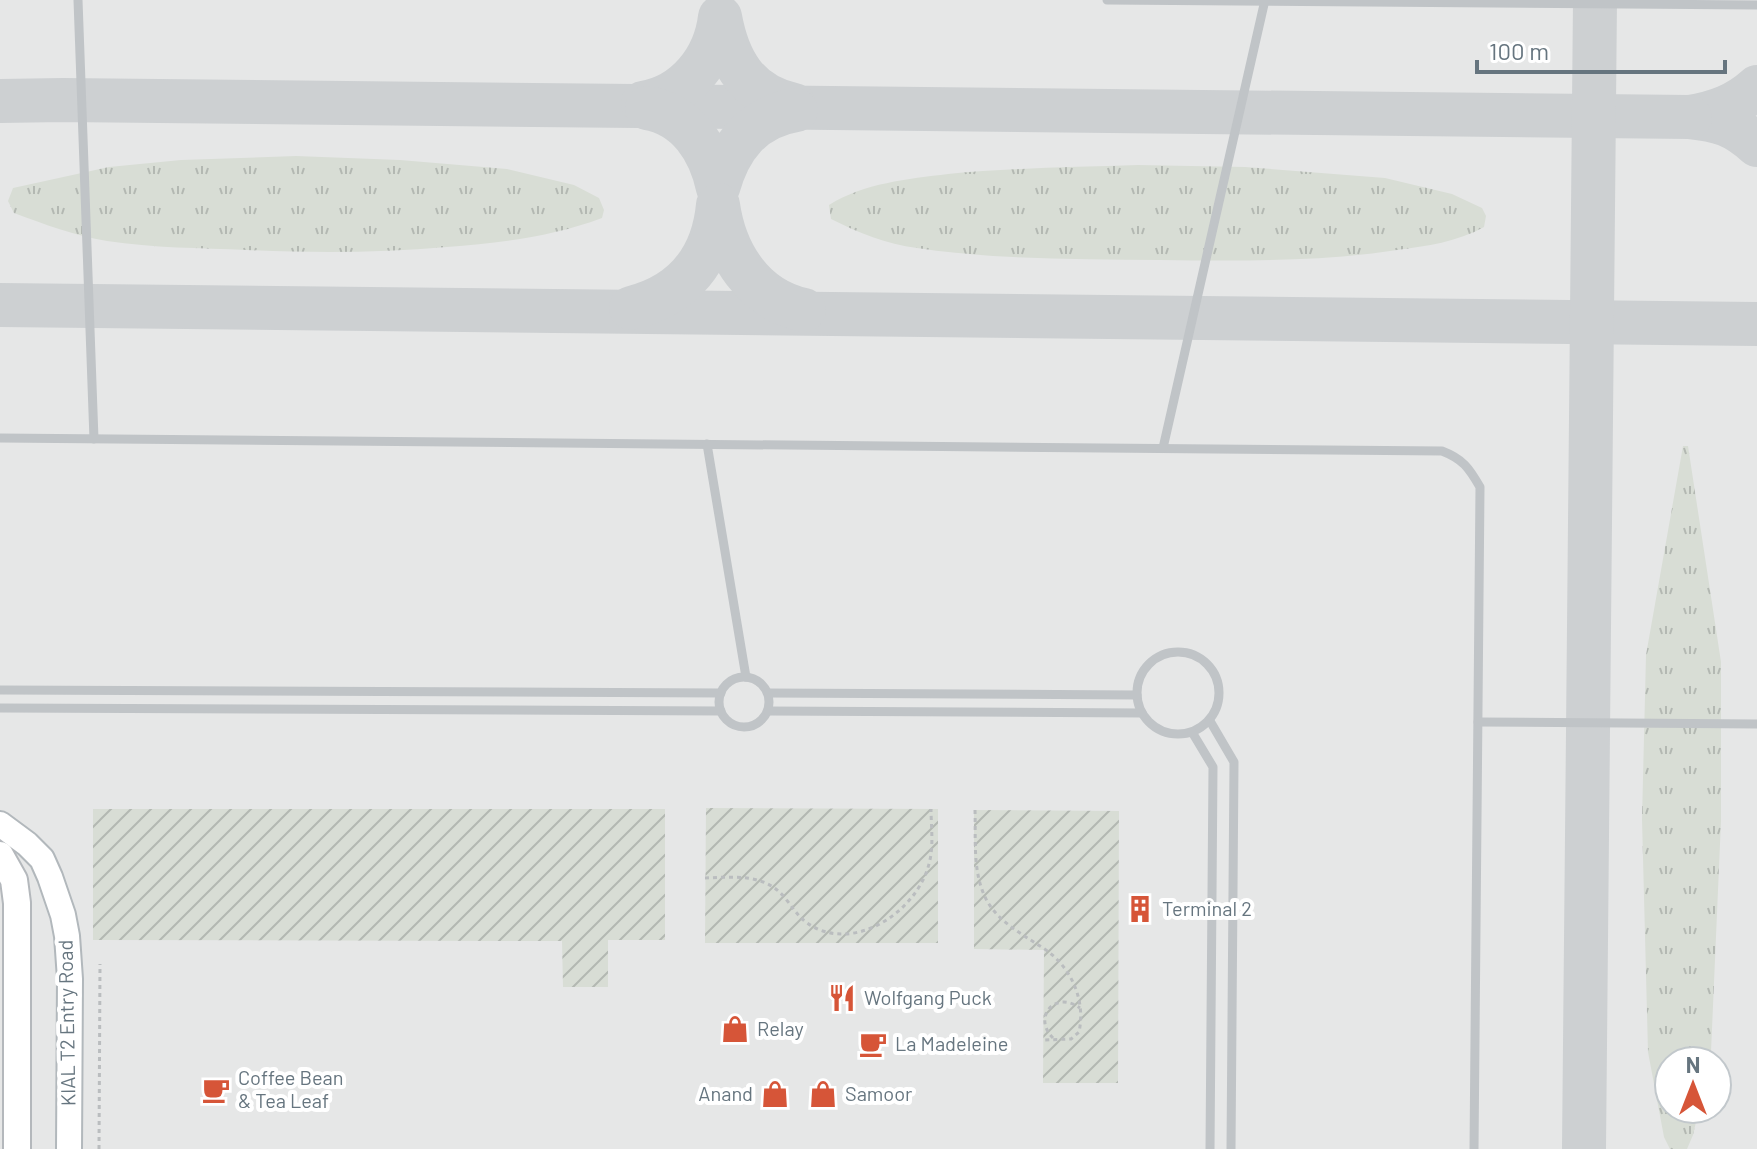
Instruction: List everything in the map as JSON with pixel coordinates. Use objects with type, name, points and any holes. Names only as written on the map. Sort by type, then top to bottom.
[{"type":"main road","name":"KIAL T2 Entry Road","points":[[0,824],[42,859],[63,915],[70,979],[69,1149]]},
{"type":"main road","points":[[0,855],[14,880],[17,903],[17,1149]]},
{"type":"lane","points":[[78,0],[94,439]]},
{"type":"lane","points":[[1107,0],[1757,5]]},
{"type":"lane","points":[[1163,448],[1265,1]]},
{"type":"lane","points":[[0,438],[1442,451],[1459,458],[1471,470],[1480,487],[1474,1149]]},
{"type":"lane","points":[[707,444],[746,677]]},
{"type":"lane","points":[[1168,652],[1188,652],[1212,668],[1220,685],[1218,704],[1210,721],[1182,734],[1162,731],[1142,713],[1137,695],[1139,680],[1150,662],[1168,652]]},
{"type":"lane","points":[[735,678],[759,681],[768,693],[768,711],[759,723],[743,728],[727,721],[719,706],[721,693],[735,678]]},
{"type":"lane","points":[[0,690],[721,693]]},
{"type":"lane","points":[[768,693],[1137,695]]},
{"type":"lane","points":[[0,708],[721,711]]},
{"type":"lane","points":[[768,711],[1142,713]]},
{"type":"lane","points":[[1210,721],[1234,762],[1231,1149]]},
{"type":"lane","points":[[1478,722],[1757,724]]},
{"type":"lane","points":[[1192,732],[1213,767],[1210,1149]]},
{"type":"path","points":[[705,878],[747,877],[763,882],[778,890],[806,923],[832,934],[851,935],[896,913],[920,885],[930,862],[931,809]]},
{"type":"path","points":[[975,810],[977,871],[989,903],[1006,923],[1062,965],[1078,993],[1082,1010],[1079,1032],[1071,1039],[1043,1040]]},
{"type":"path","points":[[99,1149],[100,964]]},
{"type":"path","points":[[1057,1040],[1046,1028],[1045,1018],[1053,1004],[1062,1001],[1073,1003],[1082,1010]]},
{"type":"shaded area","points":[[0,0],[1757,0],[1757,1149],[0,1149]]},
{"type":"green space","points":[[296,156],[400,160],[507,169],[574,185],[599,198],[604,210],[602,218],[583,225],[506,241],[397,250],[297,252],[107,241],[71,233],[14,213],[8,201],[13,188],[109,167],[181,160]]},
{"type":"green space","points":[[1138,165],[1245,167],[1385,178],[1452,194],[1482,208],[1486,216],[1484,227],[1431,245],[1338,257],[1249,260],[977,255],[884,241],[831,219],[829,205],[871,187],[902,180],[995,170]]},
{"type":"green space","points":[[1683,446],[1688,446],[1721,662],[1721,821],[1711,1045],[1653,1045],[1653,1079],[1648,1052],[1642,819],[1646,655]]},
{"type":"green space","points":[[706,808],[938,809],[938,943],[705,943]]},
{"type":"green space","points":[[93,809],[665,809],[665,940],[608,940],[608,987],[563,987],[562,941],[93,940]]},
{"type":"green space","points":[[974,810],[1119,811],[1118,1083],[1043,1083],[1044,950],[974,949]]},
{"type":"green space","points":[[1662,1125],[1695,1125],[1687,1149],[1670,1149]]},
{"type":"taxiway","points":[[1584,1149],[1595,0]]},
{"type":"taxiway","points":[[643,103],[672,93],[696,73],[712,47],[720,17],[728,48],[742,74],[764,93],[794,105]]},
{"type":"taxiway","points":[[1757,87],[1726,107],[1690,117],[1726,125],[1757,145]]},
{"type":"taxiway","points":[[0,101],[1690,117]]},
{"type":"taxiway","points":[[647,108],[674,118],[695,136],[709,160],[718,188],[729,160],[745,137],[767,120],[796,110]]},
{"type":"taxiway","points":[[631,308],[666,294],[692,272],[710,242],[718,205],[727,241],[744,272],[770,296],[804,310]]},
{"type":"taxiway","points":[[0,305],[1757,324]]},
{"type":"place","name":"Terminal 2","points":[[1140,909]]},
{"type":"place","name":"Wolfgang Puck","points":[[842,998]]},
{"type":"place","name":"Relay","points":[[735,1029]]},
{"type":"place","name":"La Madeleine","points":[[873,1044]]},
{"type":"place","name":"Coffee Bean & Tea Leaf","points":[[216,1090]]},
{"type":"place","name":"Anand","points":[[775,1094]]},
{"type":"place","name":"Samoor","points":[[823,1094]]}]
